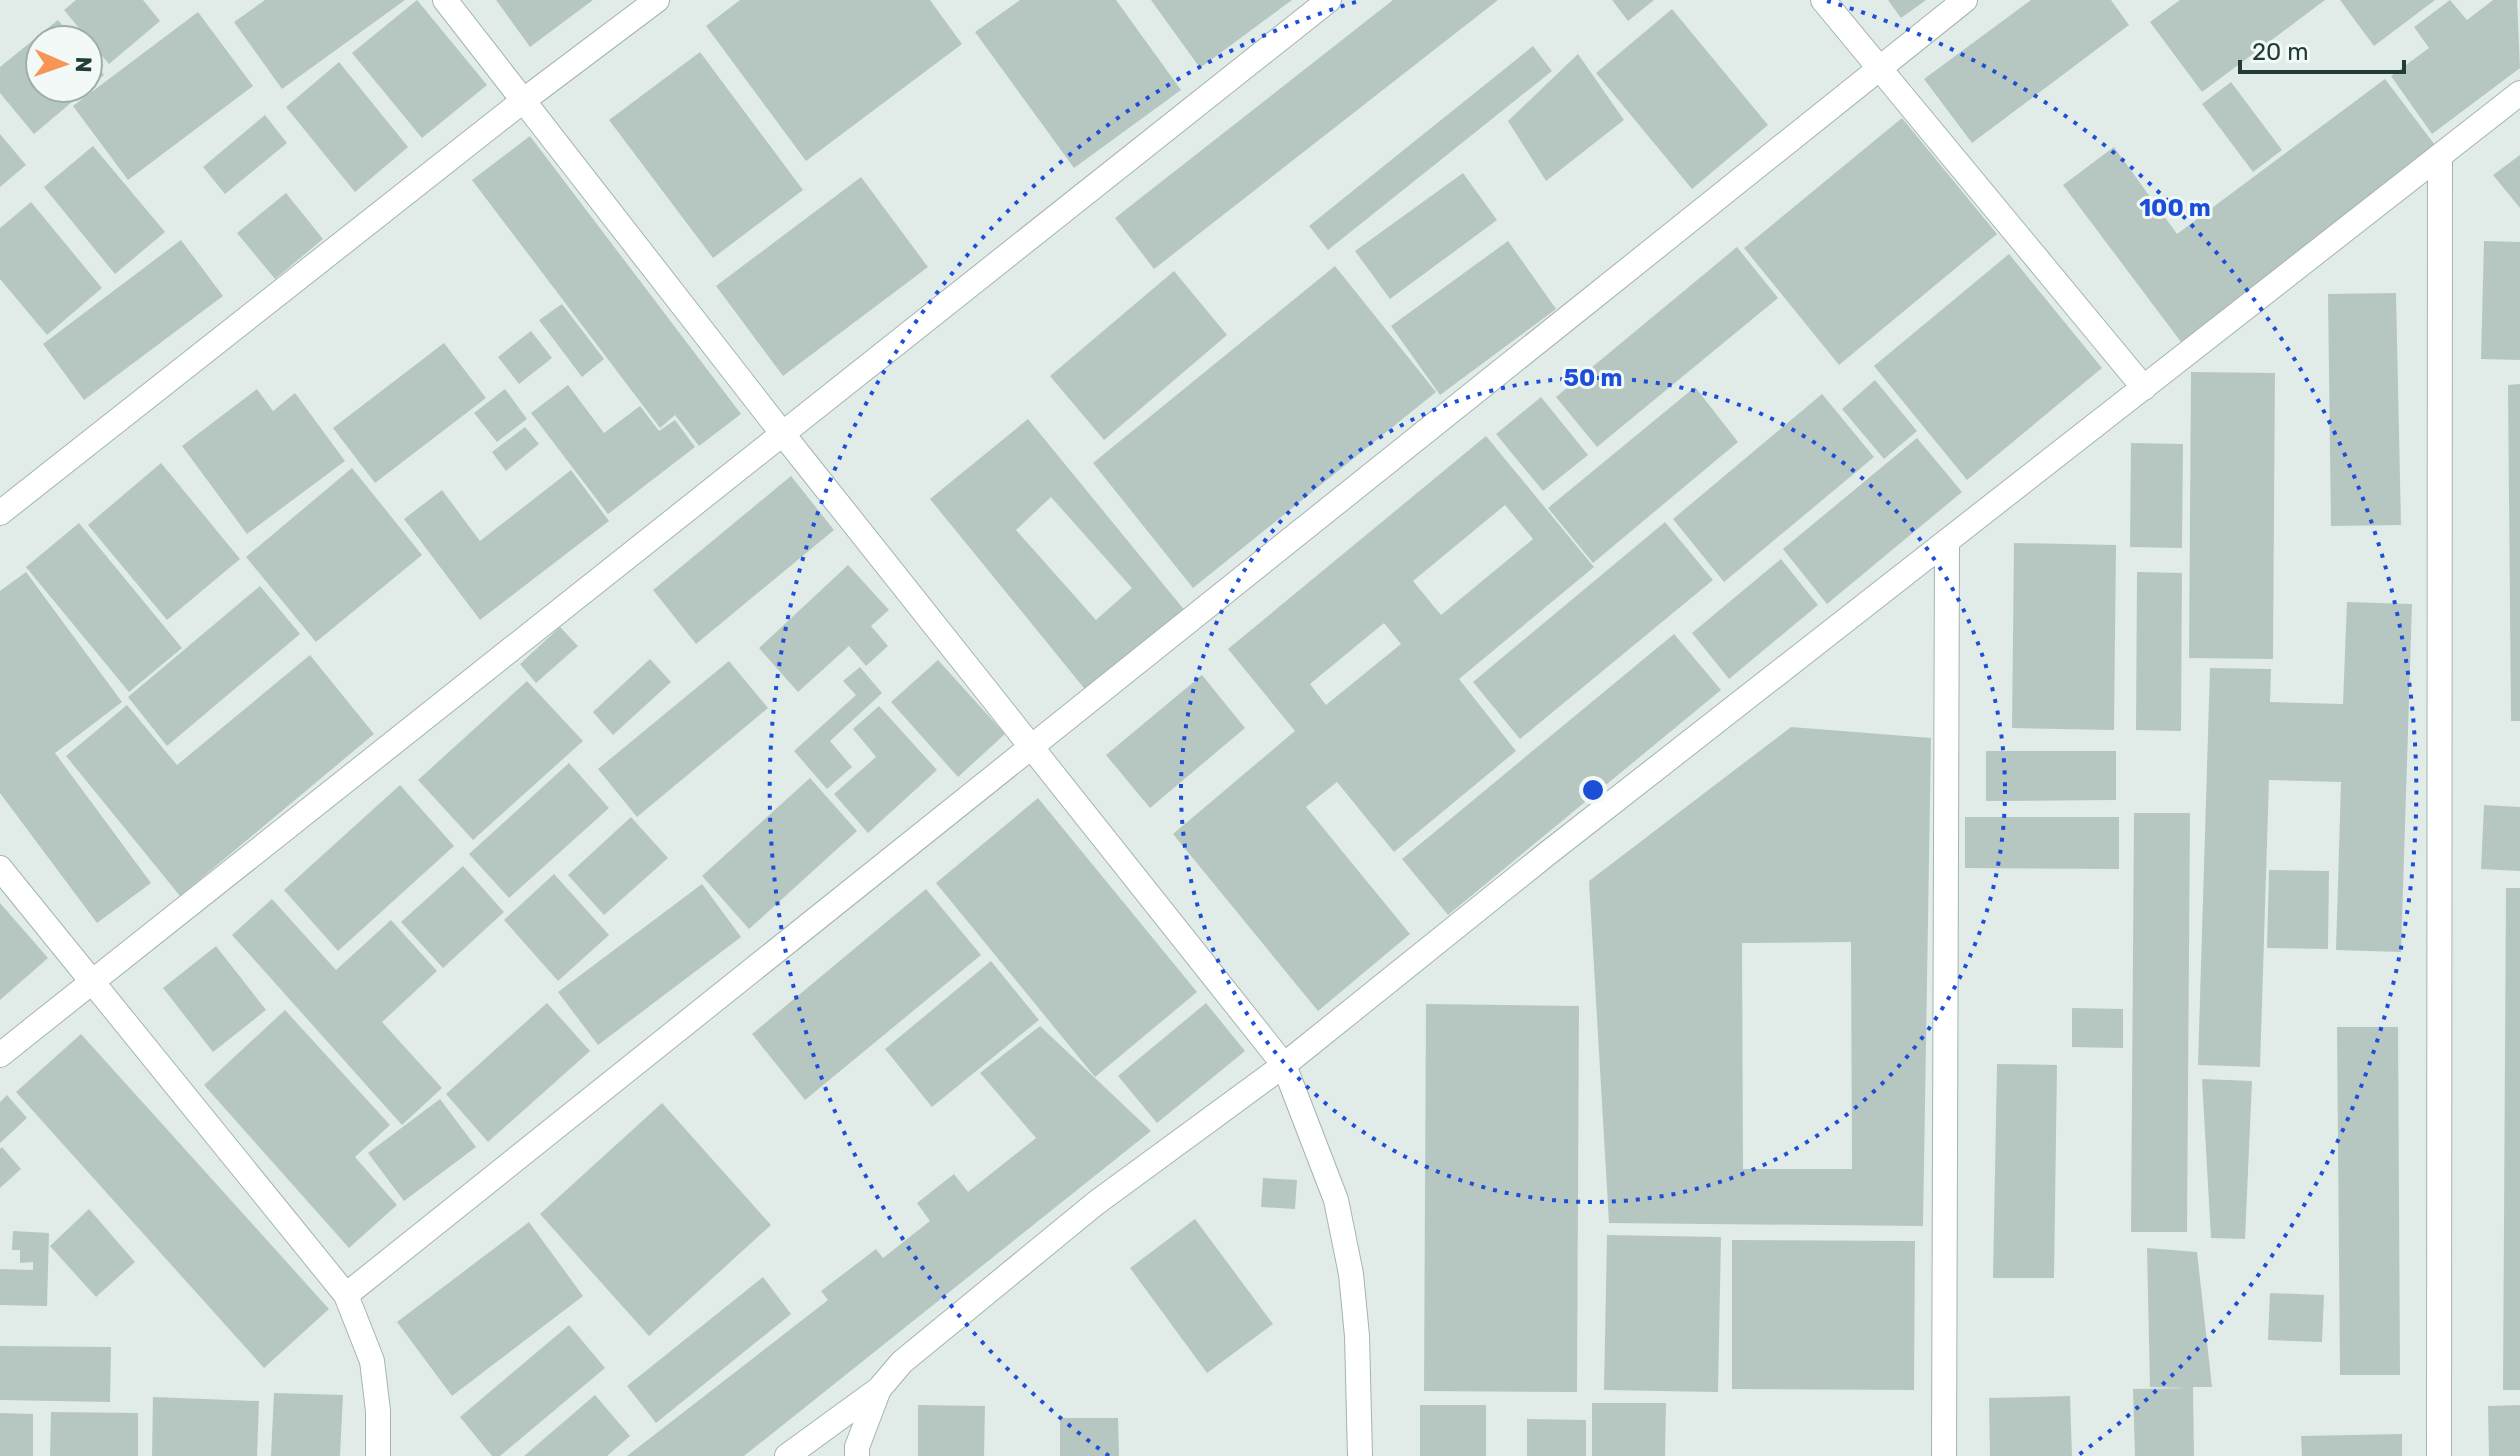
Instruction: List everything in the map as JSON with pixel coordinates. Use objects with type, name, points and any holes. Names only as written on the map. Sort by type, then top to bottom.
[{"type":"street","points":[[445,0],[782,433],[1284,1065],[1336,1200],[1351,1274],[1357,1336],[1360,1456]]},
{"type":"street","points":[[0,513],[524,100],[657,0]]},
{"type":"street","points":[[0,1055],[1329,0]]},
{"type":"street","points":[[1823,0],[2144,388]]},
{"type":"street","points":[[346,1295],[1965,0]]},
{"type":"street","points":[[787,1456],[879,1389],[902,1362],[1096,1203],[1284,1065],[2520,93]]},
{"type":"street","points":[[2439,1456],[2440,156]]},
{"type":"street","points":[[1944,1456],[1947,542]]},
{"type":"street","points":[[0,868],[346,1295],[372,1361],[378,1411],[378,1456]]},
{"type":"street","points":[[857,1456],[857,1447],[879,1389]]},
{"type":"building","points":[[76,0],[143,0],[160,21],[109,64],[104,58],[104,24],[76,24],[64,10]]},
{"type":"building","points":[[265,0],[405,0],[282,89],[234,22]]},
{"type":"building","points":[[417,0],[487,85],[422,138],[352,53]]},
{"type":"building","points":[[496,0],[593,0],[530,47]]},
{"type":"building","points":[[740,0],[930,0],[962,44],[806,161],[706,26]]},
{"type":"building","points":[[1020,0],[1116,0],[1181,90],[1074,168],[975,32]]},
{"type":"building","points":[[1151,0],[1292,0],[1200,68]]},
{"type":"building","points":[[1393,0],[1498,0],[1154,269],[1115,218]]},
{"type":"building","points":[[1612,0],[1654,0],[1628,21]]},
{"type":"building","points":[[1888,0],[1926,0],[1901,18]]},
{"type":"building","points":[[2031,0],[2111,0],[2129,25],[1972,143],[1924,79]]},
{"type":"building","points":[[2180,0],[2325,0],[2202,92],[2150,22]]},
{"type":"building","points":[[2340,0],[2435,0],[2374,46]]},
{"type":"building","points":[[2450,0],[2467,20],[2493,0],[2517,0],[2520,68],[2432,134],[2391,76],[2429,48],[2414,27]]},
{"type":"building","points":[[1672,9],[1768,125],[1692,189],[1596,73]]},
{"type":"building","points":[[198,12],[253,86],[128,180],[73,106],[104,104],[104,83]]},
{"type":"building","points":[[1533,46],[1552,71],[1328,250],[1309,226]]},
{"type":"building","points":[[24,48],[24,104],[70,104],[34,134],[0,93],[0,67]]},
{"type":"building","points":[[700,52],[803,190],[713,258],[609,120]]},
{"type":"building","points":[[1578,54],[1624,120],[1546,181],[1508,121]]},
{"type":"building","points":[[339,62],[408,147],[355,192],[286,107]]},
{"type":"building","points":[[2385,79],[2438,149],[2181,342],[2063,185],[2114,147],[2177,234]]},
{"type":"building","points":[[2231,82],[2282,150],[2253,172],[2202,104]]},
{"type":"building","points":[[265,115],[287,143],[225,194],[203,167]]},
{"type":"building","points":[[1902,118],[1997,234],[1839,365],[1744,248]]},
{"type":"building","points":[[0,134],[26,165],[0,187]]},
{"type":"building","points":[[530,136],[741,414],[699,446],[675,415],[660,428],[472,180]]},
{"type":"building","points":[[93,146],[165,232],[115,274],[44,187]]},
{"type":"building","points":[[2520,155],[2520,208],[2493,175]]},
{"type":"building","points":[[1463,173],[1497,220],[1390,299],[1355,251]]},
{"type":"building","points":[[861,177],[928,267],[783,376],[716,286]]},
{"type":"building","points":[[286,193],[323,239],[275,279],[237,233]]},
{"type":"building","points":[[31,202],[102,288],[47,335],[0,279],[0,228]]},
{"type":"building","points":[[181,240],[223,296],[84,400],[43,344]]},
{"type":"building","points":[[1508,241],[1556,309],[1440,395],[1391,326]]},
{"type":"building","points":[[2484,241],[2520,242],[2520,360],[2481,359]]},
{"type":"building","points":[[1737,247],[1778,298],[1597,447],[1556,397]]},
{"type":"building","points":[[2009,254],[2102,368],[1967,480],[1874,366]]},
{"type":"building","points":[[1335,266],[1436,392],[1193,588],[1093,463]]},
{"type":"building","points":[[1174,271],[1227,335],[1104,440],[1050,376]]},
{"type":"building","points":[[2396,293],[2401,525],[2331,526],[2328,294]]},
{"type":"building","points":[[562,304],[604,359],[582,377],[539,320]]},
{"type":"building","points":[[531,331],[552,358],[519,384],[498,357]]},
{"type":"building","points":[[444,343],[486,398],[375,483],[333,428]]},
{"type":"building","points":[[2191,372],[2275,373],[2273,659],[2189,658]]},
{"type":"building","points":[[1875,380],[1917,431],[1884,459],[1842,409]]},
{"type":"building","points":[[2520,384],[2520,721],[2511,721],[2508,385]]},
{"type":"building","points":[[568,385],[604,433],[640,406],[659,431],[675,420],[695,447],[608,514],[531,413]]},
{"type":"building","points":[[1695,387],[1738,442],[1593,563],[1548,508]]},
{"type":"building","points":[[257,389],[273,411],[295,393],[345,461],[247,534],[182,446]]},
{"type":"building","points":[[505,389],[527,419],[497,442],[474,413]]},
{"type":"building","points":[[1822,394],[1874,457],[1724,582],[1673,519]]},
{"type":"building","points":[[1541,397],[1588,455],[1543,491],[1496,434]]},
{"type":"building","points":[[1028,419],[1186,612],[1088,693],[930,499]],"holes":[[[1051,497],[1132,588],[1096,620],[1016,530]]]},
{"type":"building","points":[[525,427],[539,444],[506,471],[492,452]]},
{"type":"building","points":[[1486,436],[1594,567],[1459,679],[1516,751],[1394,852],[1337,782],[1306,807],[1410,934],[1318,1011],[1173,834],[1295,731],[1228,649]],"holes":[[[1505,505],[1533,539],[1441,615],[1413,581]],[[1384,623],[1401,644],[1326,705],[1310,684]]]},
{"type":"building","points":[[1917,438],[1962,492],[1827,604],[1783,549]]},
{"type":"building","points":[[2131,443],[2183,444],[2182,548],[2130,547]]},
{"type":"building","points":[[161,463],[240,559],[167,620],[88,525]]},
{"type":"building","points":[[352,468],[422,555],[316,642],[246,557]]},
{"type":"building","points":[[571,470],[609,521],[480,620],[404,519],[442,490],[480,541]]},
{"type":"building","points":[[791,476],[834,530],[696,644],[653,590]]},
{"type":"building","points":[[1665,522],[1713,580],[1520,739],[1473,682]]},
{"type":"building","points":[[79,523],[182,648],[129,692],[26,567]]},
{"type":"building","points":[[2014,543],[2116,545],[2114,730],[2012,728]]},
{"type":"building","points":[[1781,559],[1818,605],[1729,679],[1692,633]]},
{"type":"building","points":[[848,565],[889,610],[871,626],[888,646],[866,666],[849,646],[798,692],[759,648]]},
{"type":"building","points":[[26,572],[122,702],[55,753],[151,883],[97,923],[0,793],[0,591]]},
{"type":"building","points":[[2137,572],[2182,573],[2181,731],[2136,730]]},
{"type":"building","points":[[260,586],[300,634],[167,746],[128,697]]},
{"type":"building","points":[[2347,602],[2412,604],[2401,952],[2336,950],[2341,782],[2269,780],[2260,1067],[2198,1065],[2210,668],[2271,669],[2270,702],[2343,704]]},
{"type":"building","points":[[560,627],[578,646],[536,683],[520,664]]},
{"type":"building","points":[[1674,634],[1721,690],[1448,915],[1402,859]]},
{"type":"building","points":[[310,655],[374,734],[180,896],[66,756],[127,705],[177,765]]},
{"type":"building","points":[[650,659],[671,682],[613,735],[593,712]]},
{"type":"building","points":[[938,660],[1005,734],[958,777],[891,702]]},
{"type":"building","points":[[729,661],[768,708],[637,817],[598,769]]},
{"type":"building","points":[[860,667],[882,693],[830,741],[852,767],[827,789],[794,751],[856,695],[843,681]]},
{"type":"building","points":[[1202,675],[1245,728],[1150,808],[1106,755]]},
{"type":"building","points":[[527,681],[583,741],[473,840],[418,780]]},
{"type":"building","points":[[879,706],[937,770],[868,833],[834,794],[876,757],[853,729]]},
{"type":"building","points":[[1791,727],[1931,738],[1923,1226],[1609,1223],[1589,881]],"holes":[[[1851,942],[1852,1169],[1743,1169],[1742,943]]]},
{"type":"building","points":[[1986,751],[2116,751],[2116,800],[1986,801]]},
{"type":"building","points":[[569,763],[609,808],[509,898],[469,854]]},
{"type":"building","points":[[810,778],[857,831],[749,929],[702,876]]},
{"type":"building","points":[[400,785],[454,846],[338,951],[284,890]]},
{"type":"building","points":[[1038,798],[1197,992],[1095,1077],[936,883]]},
{"type":"building","points":[[2484,805],[2520,807],[2520,871],[2481,869]]},
{"type":"building","points":[[2134,813],[2190,813],[2187,1232],[2131,1232]]},
{"type":"building","points":[[631,817],[668,858],[604,915],[568,875]]},
{"type":"building","points":[[1965,817],[2119,817],[2119,869],[1965,868]]},
{"type":"building","points":[[463,866],[504,912],[443,968],[401,922]]},
{"type":"building","points":[[2269,870],[2329,871],[2328,949],[2267,948]]},
{"type":"building","points":[[554,874],[609,935],[558,981],[504,920]]},
{"type":"building","points":[[702,884],[741,937],[598,1045],[558,992]]},
{"type":"building","points":[[2506,888],[2520,888],[2520,1390],[2503,1390]]},
{"type":"building","points":[[926,889],[981,955],[805,1100],[752,1034]]},
{"type":"building","points":[[272,899],[336,970],[391,920],[437,971],[382,1022],[442,1088],[402,1125],[232,935]]},
{"type":"building","points":[[0,903],[48,958],[0,1000]]},
{"type":"building","points":[[216,946],[266,1010],[213,1052],[163,988]]},
{"type":"building","points":[[991,961],[1039,1020],[932,1107],[885,1049]]},
{"type":"building","points":[[547,1003],[590,1051],[488,1142],[446,1094]]},
{"type":"building","points":[[1206,1003],[1245,1051],[1157,1123],[1118,1076]]},
{"type":"building","points":[[1426,1004],[1579,1006],[1577,1392],[1424,1391]]},
{"type":"building","points":[[2072,1008],[2123,1009],[2123,1048],[2072,1047]]},
{"type":"building","points":[[285,1010],[390,1125],[355,1157],[397,1205],[349,1248],[204,1085]]},
{"type":"building","points":[[1040,1026],[1151,1131],[744,1456],[627,1456],[828,1300],[821,1291],[876,1249],[883,1258],[930,1221],[917,1203],[954,1174],[968,1192],[1036,1138],[980,1073]]},
{"type":"building","points":[[2337,1027],[2398,1027],[2400,1375],[2340,1375]]},
{"type":"building","points":[[81,1034],[329,1309],[264,1368],[16,1092]]},
{"type":"building","points":[[1997,1064],[2057,1065],[2054,1278],[1993,1278]]},
{"type":"building","points":[[2202,1079],[2252,1081],[2245,1239],[2211,1238]]},
{"type":"building","points":[[7,1095],[27,1118],[0,1143],[0,1102]]},
{"type":"building","points":[[440,1099],[476,1147],[404,1201],[368,1153]]},
{"type":"building","points":[[662,1103],[771,1225],[649,1336],[540,1214]]},
{"type":"building","points":[[2,1147],[21,1169],[0,1188],[0,1149]]},
{"type":"building","points":[[1263,1178],[1297,1180],[1295,1209],[1261,1207]]},
{"type":"building","points":[[89,1209],[135,1262],[96,1297],[50,1246]]},
{"type":"building","points":[[1195,1219],[1273,1324],[1207,1373],[1130,1268]]},
{"type":"building","points":[[529,1222],[583,1296],[452,1396],[397,1322]]},
{"type":"building","points":[[13,1231],[49,1233],[47,1306],[0,1305],[0,1269],[33,1270],[33,1262],[20,1263],[20,1250],[12,1250]]},
{"type":"building","points":[[1607,1235],[1721,1237],[1718,1392],[1604,1390]]},
{"type":"building","points":[[1732,1240],[1915,1241],[1914,1390],[1732,1389]]},
{"type":"building","points":[[2147,1248],[2197,1252],[2212,1387],[2193,1387],[2194,1456],[2135,1456],[2133,1389],[2189,1388],[2150,1387]]},
{"type":"building","points":[[763,1277],[791,1314],[656,1423],[627,1386]]},
{"type":"building","points":[[2270,1293],[2324,1295],[2322,1342],[2268,1340]]},
{"type":"building","points":[[569,1325],[605,1368],[500,1456],[492,1456],[460,1417]]},
{"type":"building","points":[[0,1346],[111,1347],[110,1402],[0,1400]]},
{"type":"building","points":[[274,1393],[343,1395],[340,1456],[271,1456]]},
{"type":"building","points":[[595,1395],[630,1436],[607,1456],[524,1456]]},
{"type":"building","points":[[2070,1396],[2072,1456],[1990,1456],[1989,1398]]},
{"type":"building","points":[[153,1397],[259,1401],[257,1456],[152,1456]]},
{"type":"building","points":[[1592,1403],[1666,1403],[1665,1456],[1592,1456]]},
{"type":"building","points":[[918,1405],[985,1406],[984,1456],[918,1456]]},
{"type":"building","points":[[1420,1405],[1486,1405],[1486,1456],[1420,1456]]},
{"type":"building","points":[[2520,1405],[2520,1456],[2489,1456],[2488,1406]]},
{"type":"building","points":[[51,1412],[138,1413],[138,1456],[50,1456]]},
{"type":"building","points":[[0,1413],[33,1414],[33,1456],[0,1456]]},
{"type":"building","points":[[1060,1418],[1118,1418],[1119,1456],[1060,1456]]},
{"type":"building","points":[[1527,1419],[1586,1420],[1586,1456],[1527,1456]]},
{"type":"building","points":[[2402,1434],[2402,1456],[2302,1456],[2301,1436]]}]
